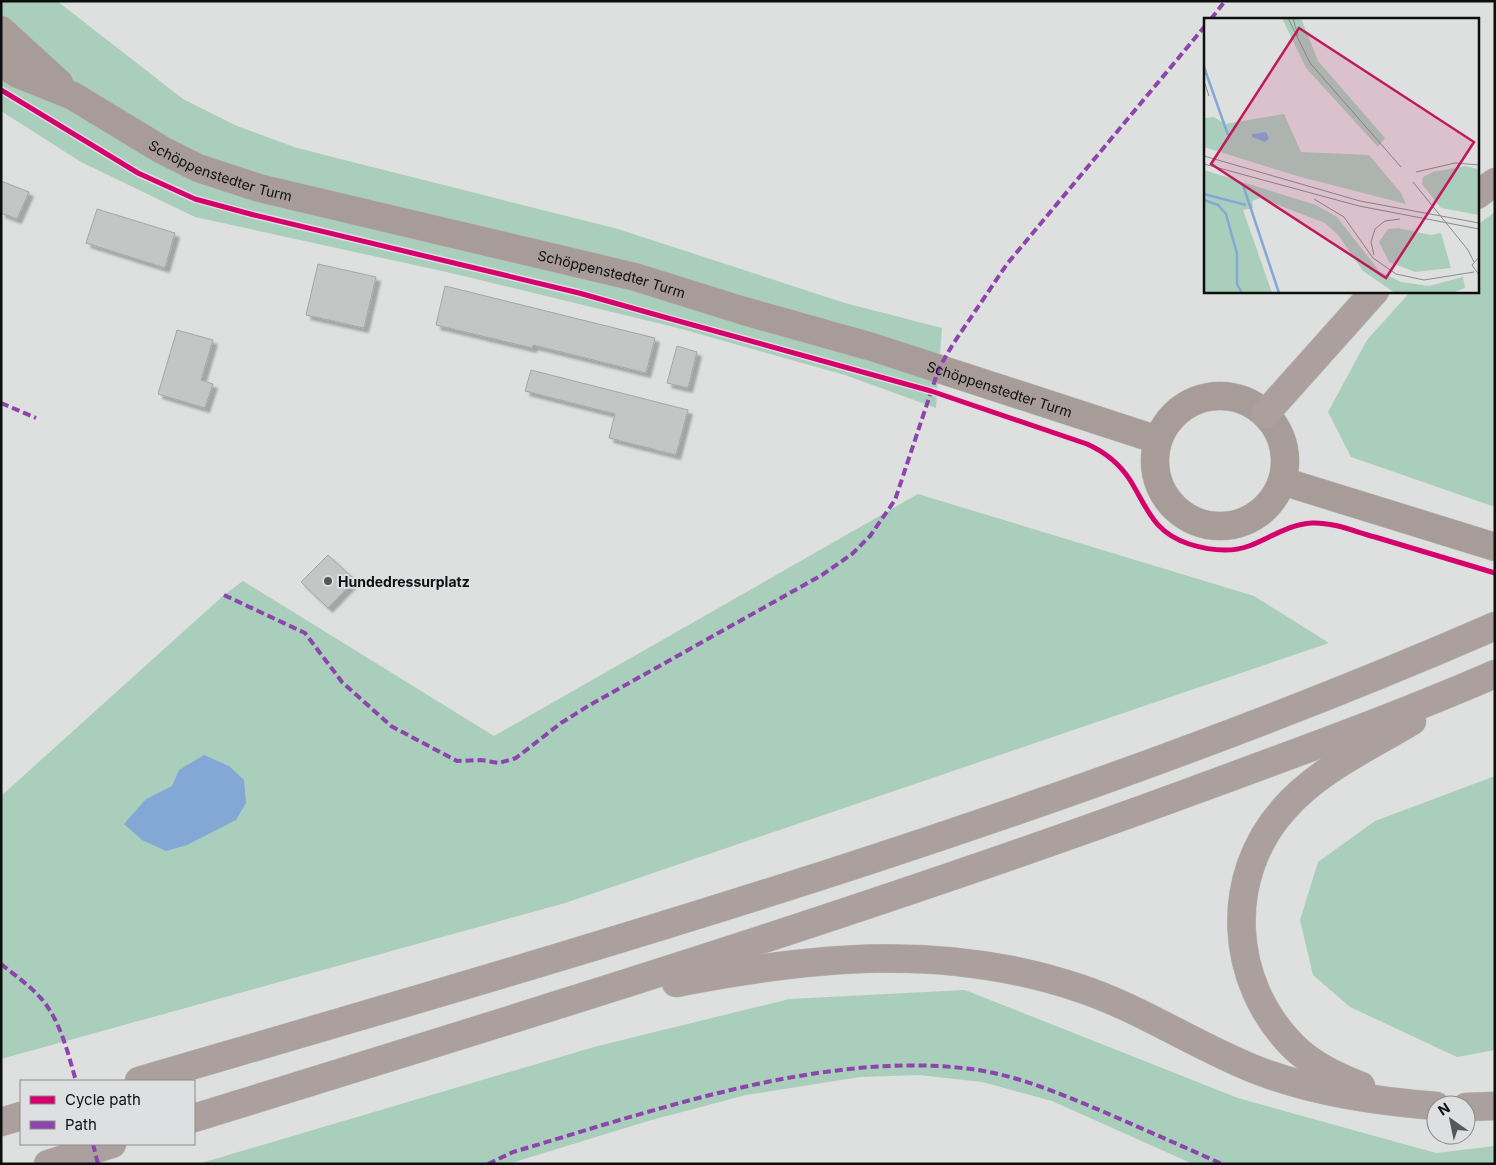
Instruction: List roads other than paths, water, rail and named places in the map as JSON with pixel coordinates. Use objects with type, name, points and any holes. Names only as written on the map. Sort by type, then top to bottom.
[{"type":"highway","points":[[1478,194],[1495,182]]},
{"type":"highway","points":[[1265,414],[1374,292]]},
{"type":"highway","points":[[142,1080],[528,967],[882,857],[1240,730],[1495,626]]},
{"type":"highway","points":[[195,1118],[548,1009],[858,909],[1057,841],[1258,767],[1486,678]]},
{"type":"highway","points":[[1399,1102],[1332,1074],[1312,1062],[1278,1029],[1255,992],[1243,952],[1241,911],[1244,890],[1258,850],[1269,829],[1299,792],[1318,778],[1486,678]]},
{"type":"highway","points":[[548,1009],[735,971],[889,957],[968,962],[1043,977],[1116,1002],[1254,1069],[1342,1095],[1426,1105]]},
{"type":"highway","points":[[1476,1107],[1495,1106]]},
{"type":"highway","points":[[1,1122],[20,1116]]},
{"type":"highway","points":[[48,1164],[109,1145]]},
{"type":"main road","name":"Schöppenstedter Turm","points":[[1,30],[72,96]]},
{"type":"main road","name":"Schöppenstedter Turm","points":[[1,63],[18,74],[72,96],[162,150],[189,163],[259,188],[635,277],[744,311],[872,347],[1158,440]]},
{"type":"main road","points":[[1212,397],[1241,400],[1265,414],[1281,438],[1285,467],[1282,481],[1266,508],[1238,524],[1223,526],[1207,525],[1192,520],[1179,512],[1168,501],[1160,487],[1156,472],[1155,456],[1158,440],[1173,416],[1198,400],[1212,397]]},
{"type":"main road","points":[[1282,481],[1495,548]]},
{"type":"water","points":[[204,755],[229,766],[244,780],[246,803],[236,820],[187,845],[166,851],[142,840],[124,824],[146,799],[172,786],[179,770]]},
{"type":"place","name":"Hundedressurplatz","points":[[328,581]]}]
